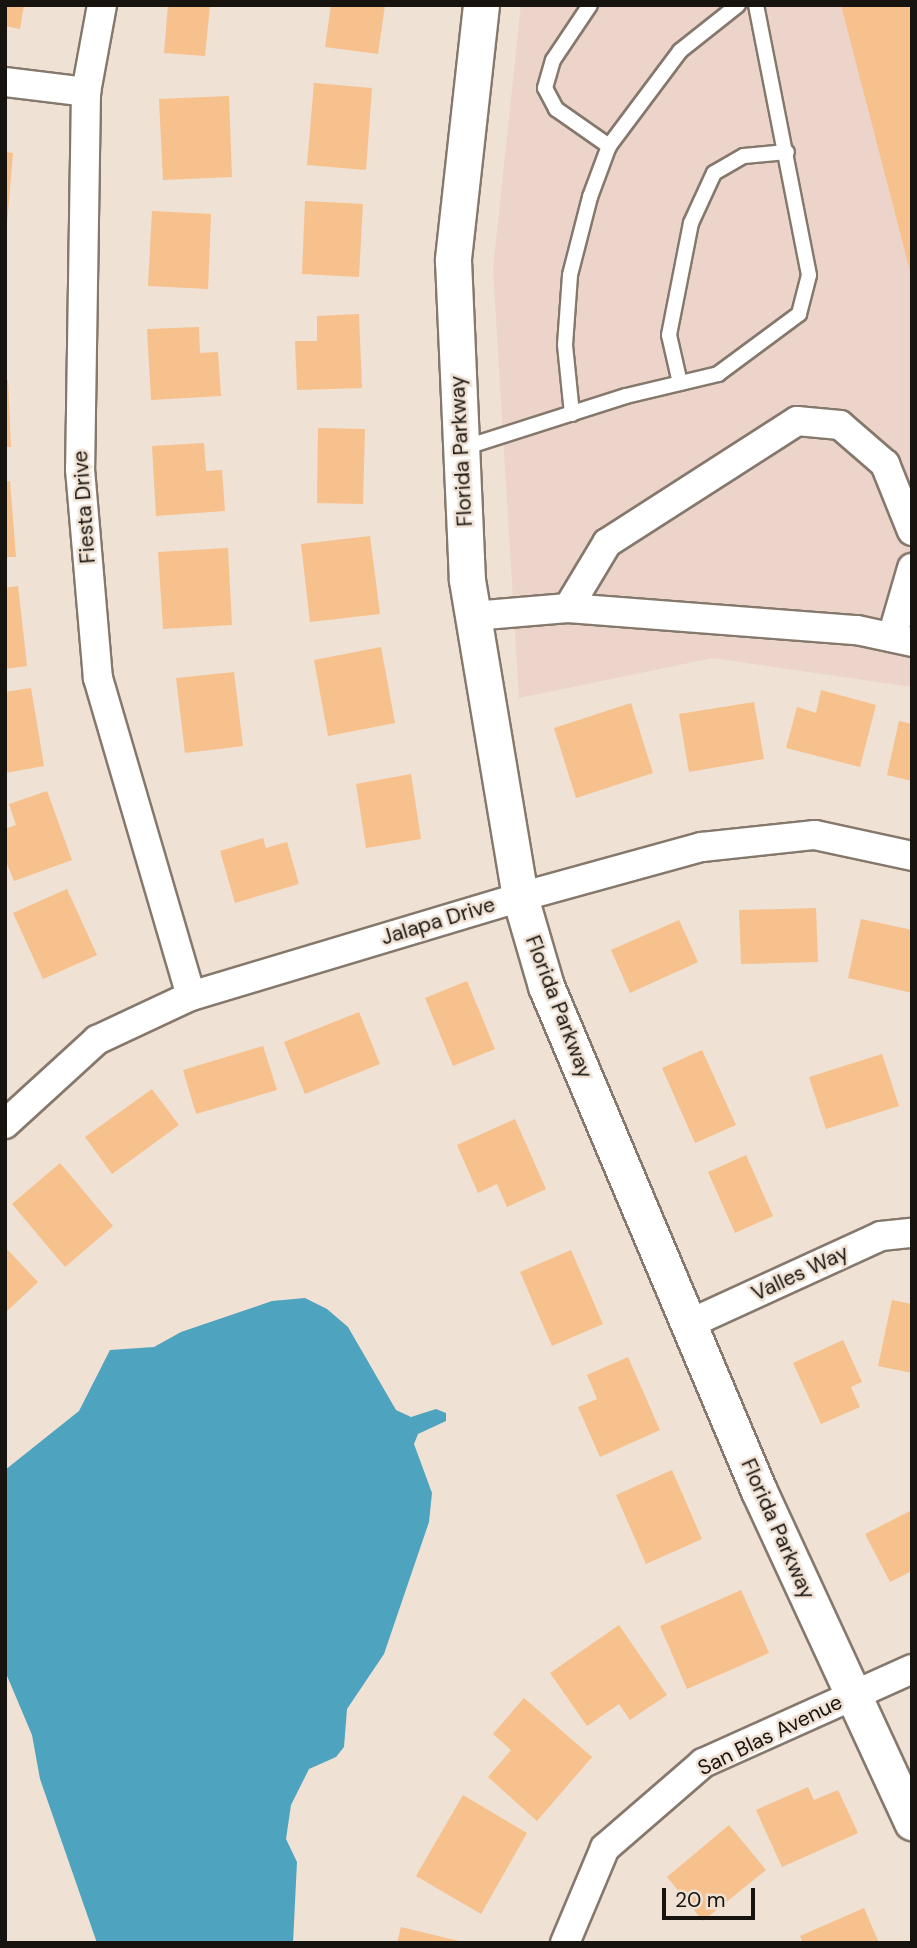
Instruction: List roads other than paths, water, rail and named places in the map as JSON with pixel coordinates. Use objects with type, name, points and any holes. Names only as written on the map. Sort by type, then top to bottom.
[{"type":"street","name":"Fiesta Drive","points":[[102,5],[86,92],[80,469],[98,678],[191,996]]},
{"type":"street","name":"Florida Parkway","points":[[481,5],[453,260],[461,448],[467,580],[520,897],[546,986],[691,1323],[759,1491],[912,1822]]},
{"type":"street","points":[[5,82],[86,92]]},
{"type":"street","points":[[568,608],[607,543],[797,421],[840,425],[885,464],[912,531]]},
{"type":"street","points":[[473,616],[568,608],[857,631],[902,640],[912,568]]},
{"type":"street","name":"Jalapa Drive","points":[[5,1124],[97,1040],[191,996],[520,897],[702,847],[815,835],[912,856]]},
{"type":"street","name":"Valles Way","points":[[691,1323],[881,1236],[912,1233]]},
{"type":"street","name":"San Blas Avenue","points":[[565,1943],[605,1848],[702,1763],[912,1669]]},
{"type":"lane","points":[[590,5],[553,60],[545,88],[556,109],[609,146]]},
{"type":"lane","points":[[572,414],[565,345],[570,275],[590,197],[609,146],[680,51],[738,5]]},
{"type":"lane","points":[[461,448],[718,374],[800,314],[809,275],[788,152],[756,5]]},
{"type":"lane","points":[[680,383],[668,335],[691,222],[708,185],[714,173],[744,156],[788,152]]},
{"type":"water","points":[[305,1298],[327,1309],[348,1327],[396,1410],[411,1417],[436,1409],[446,1413],[446,1421],[418,1434],[414,1444],[432,1493],[429,1522],[384,1654],[347,1709],[344,1747],[336,1757],[309,1769],[291,1805],[286,1839],[297,1862],[293,1943],[97,1943],[40,1779],[32,1735],[5,1671],[5,1470],[79,1411],[110,1350],[154,1347],[181,1332],[272,1301]]}]
